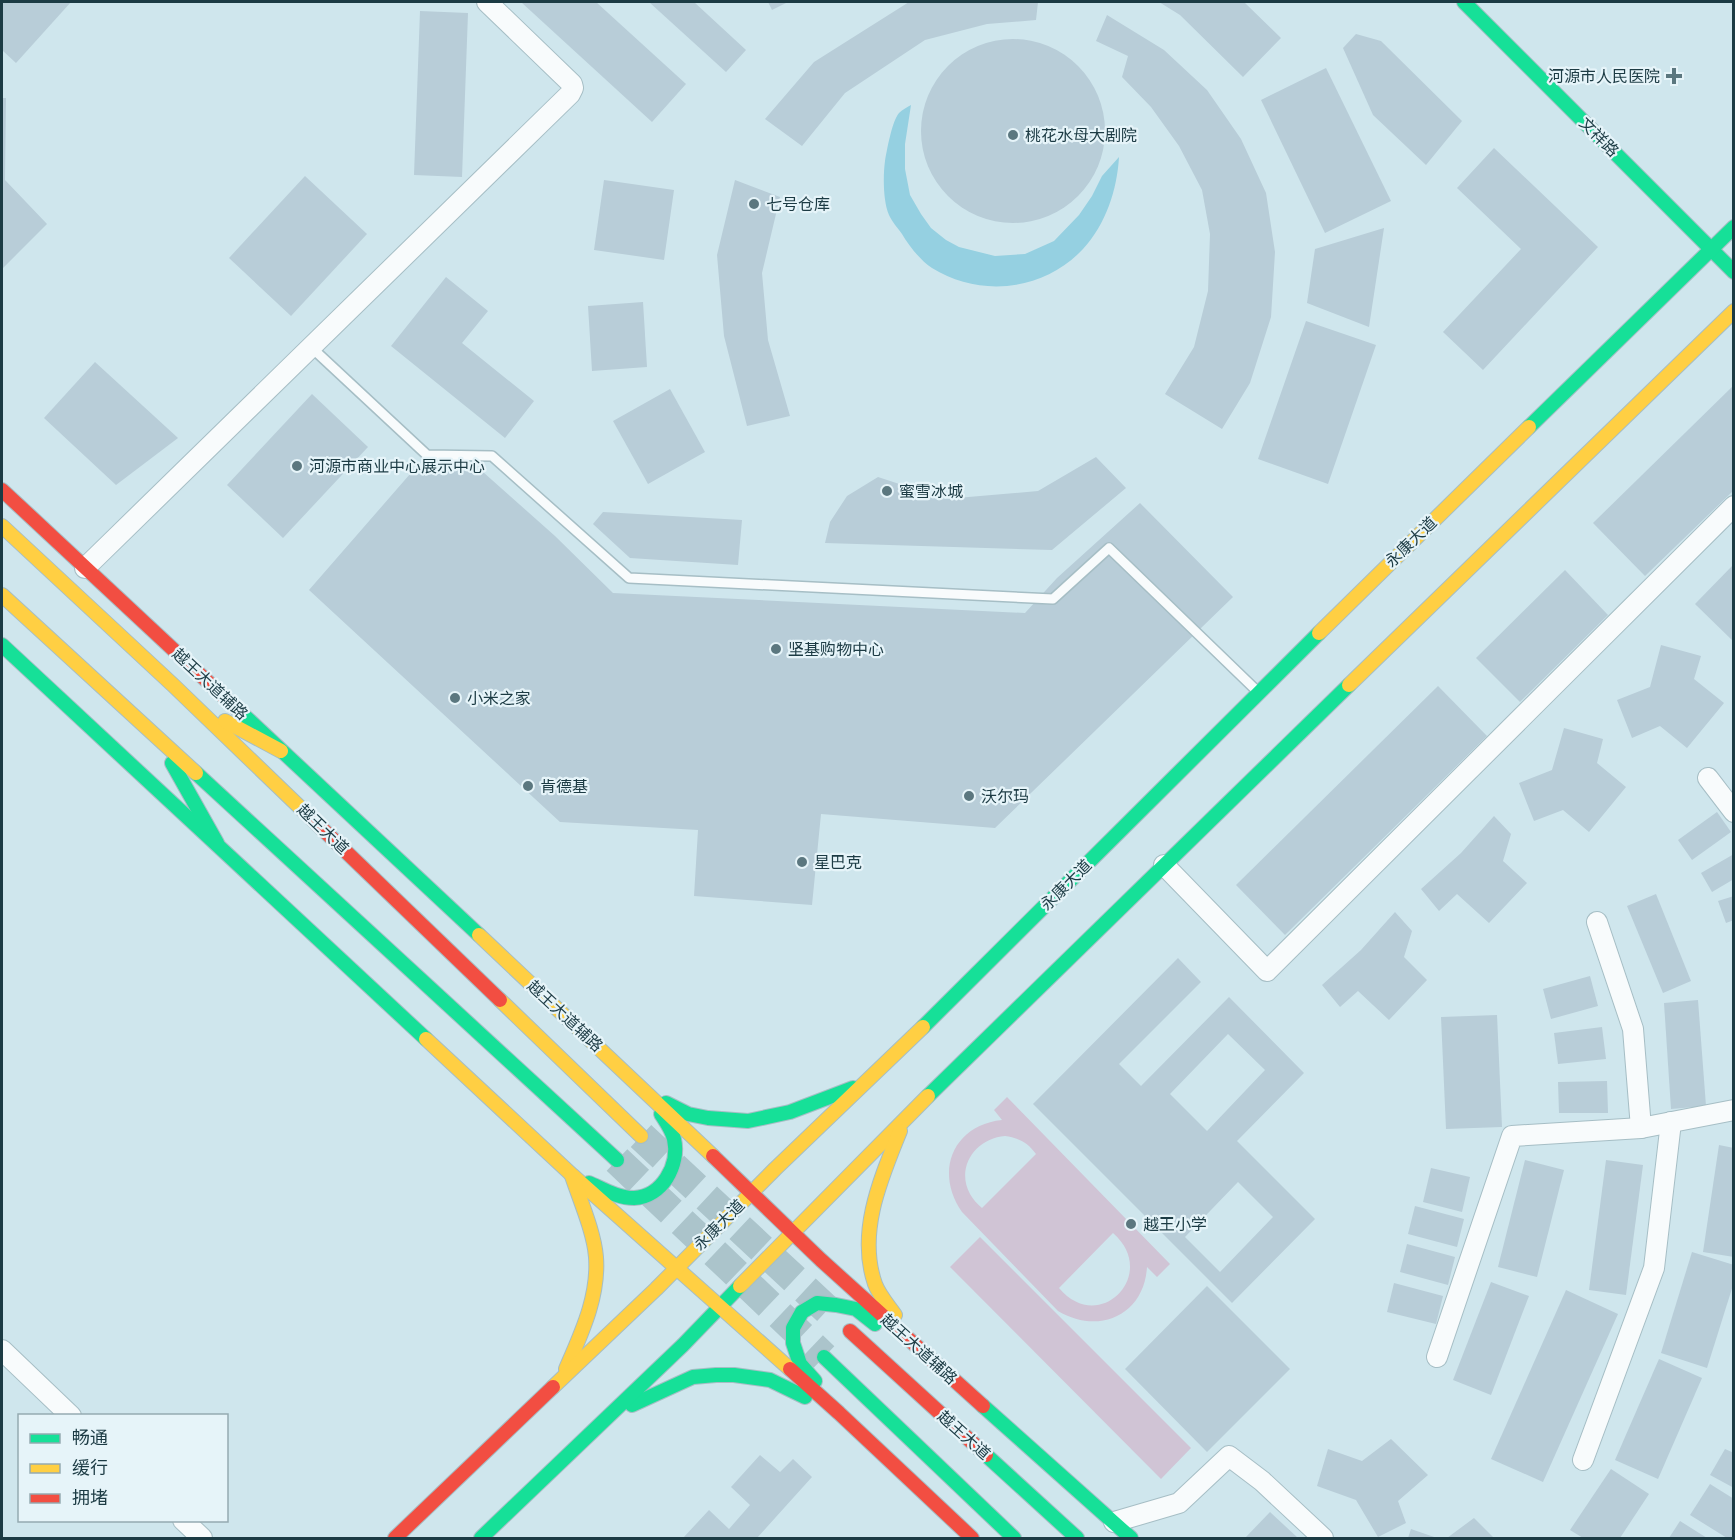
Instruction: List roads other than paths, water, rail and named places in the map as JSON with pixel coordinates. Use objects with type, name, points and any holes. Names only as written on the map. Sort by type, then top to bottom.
[{"type":"main road","name":"文祥路","points":[[1464,2],[1734,272]]},
{"type":"main road","name":"永康大道","points":[[395,1539],[865,1084],[1332,620],[1734,227]]},
{"type":"main road","points":[[481,1539],[683,1345],[905,1119],[1164,865],[1734,311]]},
{"type":"main road","name":"越王大道辅路","points":[[2,490],[649,1094],[792,1232],[915,1346],[1131,1539]]},
{"type":"main road","name":"越王大道","points":[[2,526],[192,703],[641,1137]]},
{"type":"main road","points":[[2,596],[617,1160]]},
{"type":"main road","points":[[2,645],[572,1175],[838,1413],[972,1539]]},
{"type":"main road","points":[[192,703],[281,751]]},
{"type":"main road","points":[[159,740],[217,843]]},
{"type":"main road","points":[[649,1094],[688,1114],[748,1121],[790,1112],[865,1084]]},
{"type":"main road","points":[[572,1175],[626,1198],[647,1196],[664,1182],[675,1164],[675,1144],[669,1126],[649,1094]]},
{"type":"main road","points":[[905,1119],[881,1179],[871,1212],[868,1238],[876,1286],[915,1346]]},
{"type":"main road","points":[[561,1379],[588,1318],[596,1274],[593,1241],[572,1175]]},
{"type":"main road","points":[[838,1413],[800,1364],[793,1343],[793,1328],[802,1312],[817,1303],[856,1309],[880,1327],[915,1346]]},
{"type":"main road","name":"越王大道","points":[[850,1331],[1077,1539]]},
{"type":"main road","points":[[824,1357],[1014,1539]]},
{"type":"main road","points":[[607,1418],[680,1382],[693,1377],[716,1375],[770,1380],[838,1413]]},
{"type":"street","points":[[85,568],[573,91],[572,84],[487,2]]},
{"type":"street","points":[[1164,865],[1267,971],[1734,506]]},
{"type":"street","points":[[1708,778],[1734,812]]},
{"type":"street","points":[[1597,922],[1633,1029],[1641,1128]]},
{"type":"street","points":[[1437,1357],[1512,1136],[1641,1128],[1734,1110]]},
{"type":"street","points":[[1583,1460],[1654,1268],[1671,1122]]},
{"type":"street","points":[[2,1350],[69,1414]]},
{"type":"street","points":[[1114,1522],[1179,1503],[1229,1456],[1262,1481],[1323,1539]]},
{"type":"street","points":[[184,1522],[202,1539]]},
{"type":"lane","points":[[311,347],[428,455],[492,456],[629,578],[1053,599],[1109,548],[1259,693]]},
{"type":"water","points":[[911,105],[905,144],[905,169],[910,195],[931,228],[946,240],[959,247],[995,256],[1025,254],[1054,241],[1079,215],[1102,176],[1119,157],[1116,182],[1109,206],[1091,239],[1067,263],[1050,274],[1011,286],[970,284],[951,278],[932,268],[912,248],[892,220],[885,196],[885,161],[892,129],[899,113]]},
{"type":"tunnel","points":[[641,1136],[837,1319]]},
{"type":"tunnel","points":[[617,1160],[824,1357]]},
{"type":"place","name":"河源市人民医院","points":[[1674,76]]},
{"type":"place","name":"桃花水母大剧院","points":[[1013,135]]},
{"type":"place","name":"七号仓库","points":[[754,204]]},
{"type":"place","name":"河源市商业中心展示中心","points":[[297,466]]},
{"type":"place","name":"蜜雪冰城","points":[[887,491]]},
{"type":"place","name":"坚基购物中心","points":[[776,649]]},
{"type":"place","name":"小米之家","points":[[455,698]]},
{"type":"place","name":"肯德基","points":[[528,786]]},
{"type":"place","name":"沃尔玛","points":[[969,796]]},
{"type":"place","name":"星巴克","points":[[802,862]]},
{"type":"place","name":"越王小学","points":[[1131,1224]]}]
